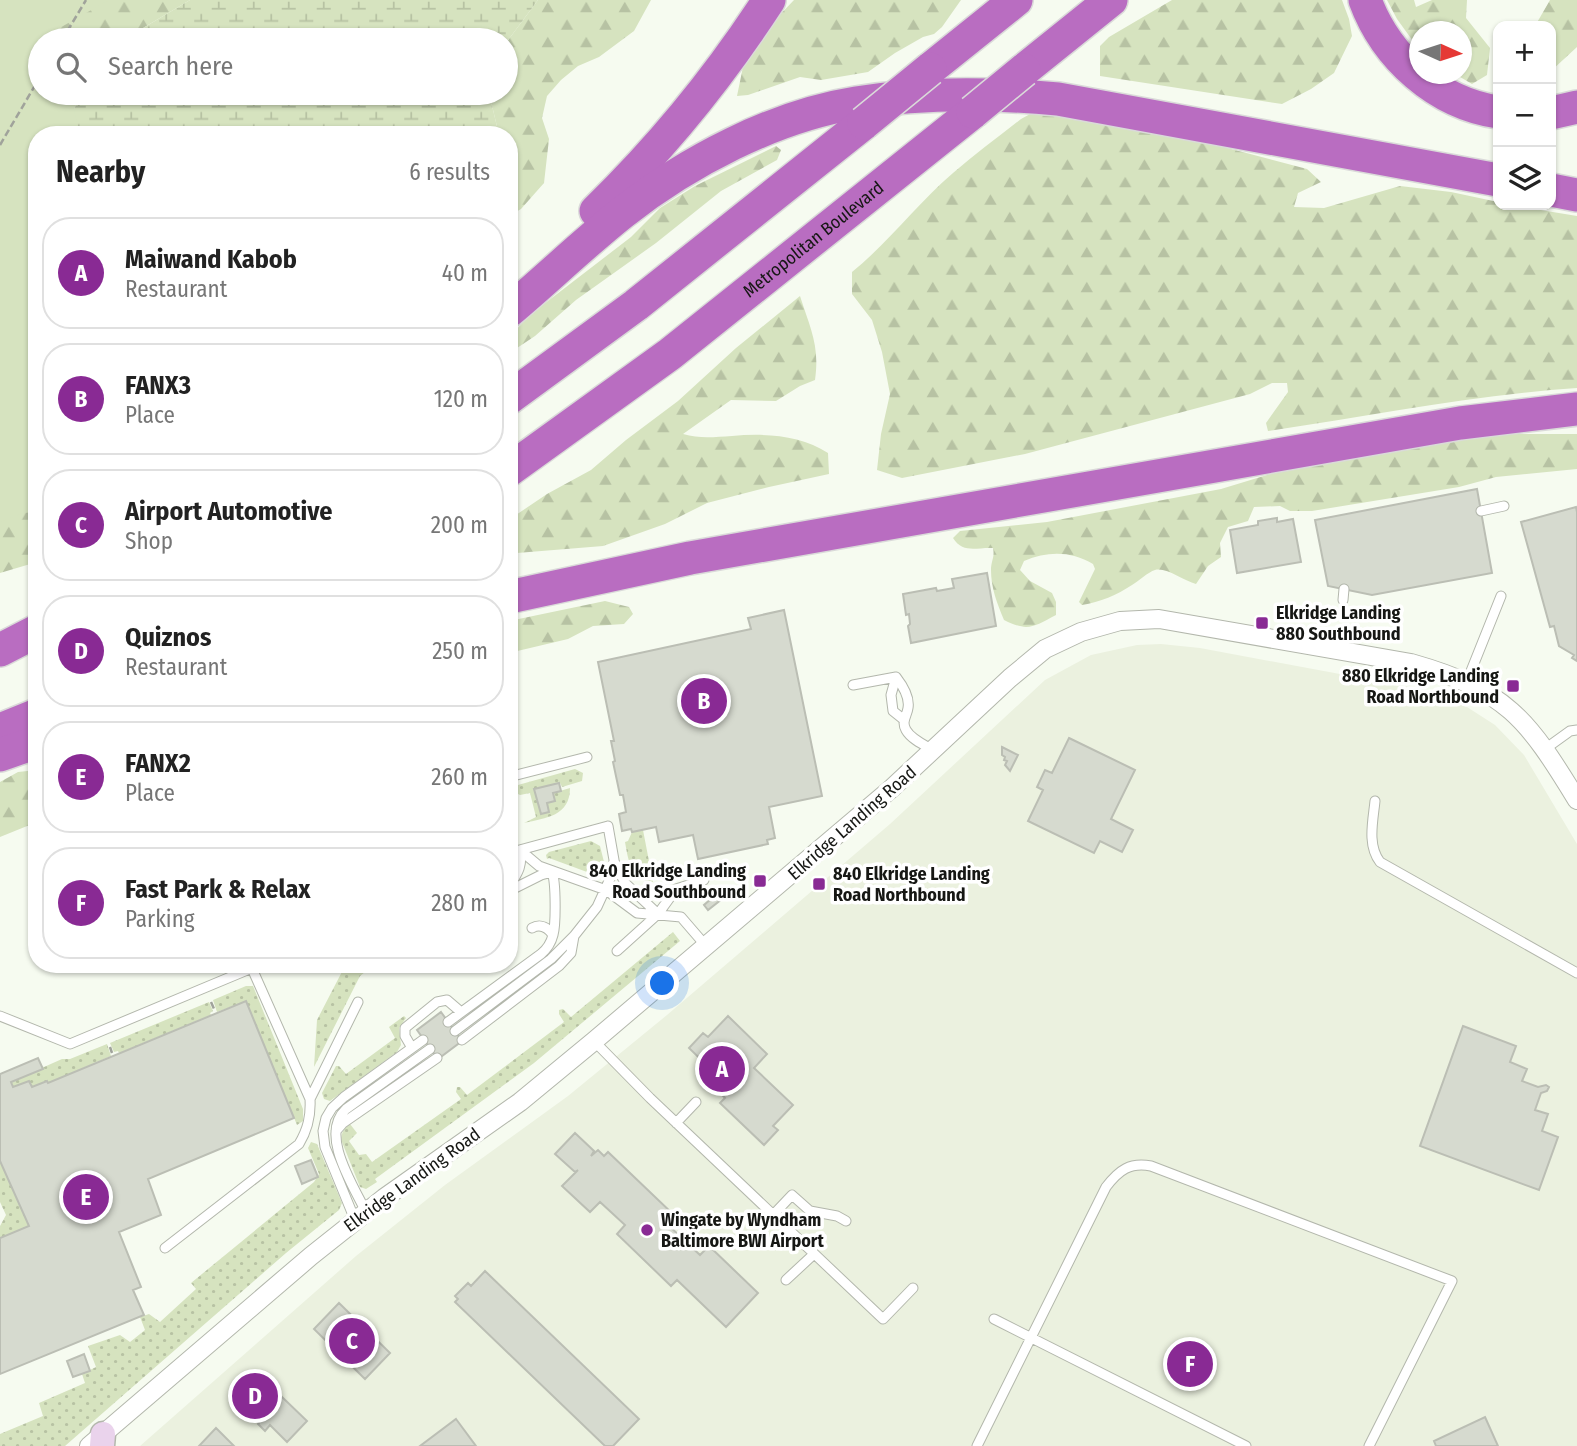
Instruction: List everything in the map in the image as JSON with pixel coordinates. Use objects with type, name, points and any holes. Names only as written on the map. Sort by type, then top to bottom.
[{"type":"highway","points":[[518,296],[582,225],[634,175],[703,95],[769,0]]},
{"type":"highway","points":[[518,391],[636,305],[1016,0]]},
{"type":"highway","name":"Metropolitan Boulevard","points":[[518,464],[670,354],[1111,0]]},
{"type":"highway","points":[[1365,0],[1387,43],[1404,63],[1440,91],[1465,103],[1493,111]]},
{"type":"highway","points":[[518,304],[621,214],[687,169],[732,144],[778,125],[854,103],[911,96],[962,95],[1014,95],[1058,99],[1493,179]]},
{"type":"highway","points":[[1556,112],[1577,107]]},
{"type":"highway","points":[[1556,191],[1577,195]]},
{"type":"highway","points":[[518,595],[690,558],[1460,422],[1577,409]]},
{"type":"highway","points":[[0,650],[28,636]]},
{"type":"highway","points":[[0,666],[28,655]]},
{"type":"highway","points":[[0,730],[28,719]]},
{"type":"highway","points":[[0,755],[28,745]]},
{"type":"street","name":"Elkridge Landing Road","points":[[98,1442],[360,1216],[510,1109],[594,1041],[934,751],[1010,678],[1045,649],[1081,632],[1120,621],[1159,619],[1411,663],[1451,674],[1467,681],[1512,710],[1545,749],[1577,800]]},
{"type":"lane","points":[[1481,511],[1504,506]]},
{"type":"lane","points":[[1343,600],[1344,589]]},
{"type":"lane","points":[[1467,681],[1502,596]]},
{"type":"lane","points":[[853,685],[897,677]]},
{"type":"lane","points":[[897,677],[905,690],[908,708],[903,719],[905,729],[934,751]]},
{"type":"lane","points":[[897,677],[891,695],[893,711],[903,719]]},
{"type":"lane","points":[[1545,749],[1570,731],[1577,730]]},
{"type":"lane","points":[[518,775],[587,757]]},
{"type":"lane","points":[[1375,802],[1373,845],[1380,862],[1577,973]]},
{"type":"lane","points":[[455,1031],[551,959],[574,936],[597,907],[613,872],[614,860],[608,826],[520,850]]},
{"type":"lane","points":[[520,850],[528,859],[552,872],[606,890],[637,913],[681,917],[706,946]]},
{"type":"lane","points":[[518,876],[522,859],[520,850]]},
{"type":"lane","points":[[614,860],[625,883],[658,914]]},
{"type":"lane","points":[[518,885],[552,872]]},
{"type":"lane","points":[[518,970],[545,951],[553,935],[555,885],[552,872]]},
{"type":"lane","points":[[617,951],[658,914],[676,889],[704,880]]},
{"type":"lane","points":[[532,928],[545,927],[553,935]]},
{"type":"lane","points":[[462,1040],[559,966],[571,953],[574,936]]},
{"type":"lane","points":[[0,1016],[70,1044],[235,973]]},
{"type":"lane","points":[[165,1248],[299,1144],[307,1131],[311,1112],[310,1099],[254,973]]},
{"type":"lane","points":[[448,1022],[514,973]]},
{"type":"lane","points":[[412,1048],[405,1035],[405,1028],[427,1009],[437,1002],[447,1000],[460,1012]]},
{"type":"lane","points":[[310,1099],[358,1002]]},
{"type":"lane","points":[[360,1216],[325,1147],[323,1131],[326,1118],[344,1097],[423,1040]]},
{"type":"lane","points":[[594,1041],[676,1123],[883,1319],[913,1288]]},
{"type":"lane","points":[[360,1216],[338,1149],[335,1133],[339,1116],[430,1049]]},
{"type":"lane","points":[[335,1133],[343,1123],[437,1058]]},
{"type":"lane","points":[[676,1123],[696,1102]]},
{"type":"lane","points":[[977,1446],[1106,1187],[1115,1174],[1139,1164],[1152,1166],[1452,1281],[1369,1446]]},
{"type":"lane","points":[[773,1215],[792,1195],[810,1211],[837,1216],[846,1221]]},
{"type":"lane","points":[[786,1280],[814,1254]]},
{"type":"lane","points":[[994,1319],[1246,1446]]},
{"type":"path","points":[[69,28],[86,0]]},
{"type":"path","points":[[0,145],[28,97]]},
{"type":"path","points":[[211,1002],[215,1010]]},
{"type":"path","points":[[110,1046],[112,1053]]},
{"type":"shaded area","points":[[1161,644],[1200,648],[1429,691],[1467,707],[1495,725],[1524,755],[1577,844],[1577,1446],[140,1446],[356,1256],[445,1185],[568,1096],[667,1015],[890,824],[1045,680],[1091,655],[1137,645]]},
{"type":"green space","points":[[0,0],[190,0],[143,28],[28,28],[28,105],[76,105],[64,126],[28,126],[28,565],[0,573]]},
{"type":"green space","points":[[0,0],[109,0],[60,28],[28,28],[28,105],[73,105],[78,126],[28,126],[28,513],[0,522]]},
{"type":"green space","points":[[190,0],[538,0],[517,28],[143,28]]},
{"type":"green space","points":[[538,0],[651,0],[634,31],[599,57],[578,66],[547,96],[542,118],[549,139],[544,183],[518,211],[518,126],[497,126],[492,105],[518,105],[517,28]]},
{"type":"green space","points":[[794,0],[961,0],[934,34],[923,37],[895,53],[868,72],[821,80],[800,77],[748,95],[737,96],[744,62],[771,24]]},
{"type":"green space","points":[[1172,0],[1342,0],[1352,36],[1334,73],[1282,104],[1100,76],[1100,46],[1109,37]]},
{"type":"green space","points":[[1387,0],[1414,0],[1416,7],[1432,0],[1467,0],[1466,18],[1468,21],[1409,21],[1409,35]]},
{"type":"green space","points":[[1550,0],[1577,0],[1577,47],[1556,66],[1556,21],[1538,21]]},
{"type":"green space","points":[[1472,26],[1490,48],[1487,75],[1472,84]]},
{"type":"green space","points":[[76,105],[492,105],[497,126],[64,126]]},
{"type":"green space","points":[[1048,112],[1163,131],[1307,169],[1321,182],[1298,193],[1294,207],[1324,208],[1400,186],[1451,192],[1493,201],[1493,210],[1541,210],[1577,216],[1577,388],[1461,401],[1268,431],[1266,423],[1288,392],[1287,383],[1272,383],[1250,394],[1025,454],[902,478],[877,470],[881,434],[890,394],[882,352],[872,320],[852,294],[852,272],[940,185],[1032,113]]},
{"type":"green space","points":[[776,146],[781,150],[777,160],[721,191],[656,243],[576,300],[518,347],[518,328],[531,314],[631,237],[660,208],[695,186]]},
{"type":"green space","points":[[800,296],[815,346],[815,380],[776,401],[731,400],[683,434],[695,437],[770,435],[806,442],[828,453],[829,474],[707,503],[665,524],[603,546],[518,553],[518,514],[591,470],[678,401],[736,348]]},
{"type":"green space","points":[[1502,434],[1577,434],[1577,469],[1496,477],[1459,487],[1312,511],[1290,511],[1280,506],[1254,507],[1248,521],[1228,527],[1220,543],[1221,557],[1208,566],[1196,584],[1164,570],[1155,570],[1114,595],[1082,605],[1079,602],[1095,569],[1093,564],[1059,554],[1033,558],[1024,561],[1020,570],[1030,581],[1052,593],[1056,602],[1056,615],[1042,623],[1025,627],[1004,620],[992,583],[993,548],[966,548],[953,538],[960,531],[1047,522],[1221,489],[1274,473],[1454,440]]},
{"type":"green space","points":[[605,601],[629,607],[633,614],[624,624],[593,626],[568,639],[518,651],[518,619]]},
{"type":"green space","points":[[575,769],[583,773],[582,781],[562,787],[560,783],[535,789],[541,814],[549,812],[547,803],[555,801],[553,793],[570,788],[566,805],[561,810],[548,817],[524,823],[536,817],[530,793],[518,794],[518,785]]},
{"type":"green space","points":[[28,771],[28,826],[0,837],[0,782],[18,772]]},
{"type":"green space","points":[[643,830],[653,882],[635,874],[626,849],[625,842],[632,832]]},
{"type":"green space","points":[[591,841],[600,846],[604,862],[599,874],[547,859],[549,852]]},
{"type":"green space","points":[[673,932],[680,941],[534,1063],[375,1179],[377,1182],[366,1189],[360,1187],[342,1142],[344,1129],[350,1124],[357,1133],[349,1141],[359,1155],[366,1154],[372,1162],[461,1099],[456,1092],[457,1087],[467,1095],[564,1022],[559,1010],[563,1009],[571,1017]]},
{"type":"green space","points":[[341,973],[364,973],[314,1067],[317,1020]]},
{"type":"green space","points":[[246,986],[253,986],[303,1109],[303,1121],[297,1125],[246,1001],[217,1012],[213,1000]]},
{"type":"green space","points":[[209,1002],[213,1011],[211,1015],[119,1053],[114,1052],[110,1043]]},
{"type":"green space","points":[[404,1016],[406,1018],[399,1028],[401,1045],[397,1052],[330,1101],[324,1099],[322,1093],[336,1066],[346,1074],[395,1038],[389,1027]]},
{"type":"green space","points":[[107,1044],[111,1056],[48,1083],[46,1081],[32,1087],[13,1087],[11,1082],[42,1069],[41,1066],[70,1059]]},
{"type":"green space","points":[[311,1142],[317,1144],[342,1203],[339,1210],[65,1446],[0,1446],[0,1434],[43,1416],[39,1403],[85,1383],[82,1374],[96,1367],[88,1346],[120,1335],[130,1342],[145,1330],[140,1317],[149,1314],[160,1322],[196,1289],[191,1283],[314,1182],[319,1174],[308,1148]]},
{"type":"green space","points":[[0,1161],[29,1226],[0,1238],[0,1226],[6,1215],[0,1202]]},
{"type":"building","points":[[1477,489],[1492,573],[1372,595],[1328,586],[1315,520]]},
{"type":"building","points":[[1576,507],[1577,661],[1572,658],[1574,655],[1559,646],[1554,626],[1550,627],[1521,522]]},
{"type":"building","points":[[1277,518],[1277,522],[1293,519],[1301,562],[1237,573],[1230,530]]},
{"type":"building","points":[[987,573],[996,626],[911,643],[909,614],[906,615],[903,594],[936,588],[937,591],[954,588],[952,579]]},
{"type":"building","points":[[784,610],[822,796],[769,807],[775,838],[767,840],[768,844],[698,859],[693,835],[659,842],[656,827],[632,832],[631,829],[622,831],[619,814],[626,812],[613,762],[611,741],[614,741],[598,662],[751,629],[748,618]]},
{"type":"building","points":[[1069,738],[1135,770],[1111,819],[1133,830],[1122,852],[1100,841],[1094,853],[1028,821],[1043,790],[1037,787],[1045,770],[1052,773]]},
{"type":"building","points":[[1002,747],[1018,755],[1010,771],[1005,765],[1007,761],[1002,755]]},
{"type":"building","points":[[559,783],[561,791],[553,793],[555,801],[547,803],[549,812],[541,814],[534,789]]},
{"type":"building","points":[[718,893],[722,899],[708,910],[704,905]]},
{"type":"building","points":[[246,1001],[294,1118],[148,1179],[161,1215],[119,1232],[141,1287],[133,1290],[144,1315],[0,1374],[0,1238],[29,1226],[0,1161],[0,1074],[38,1058],[43,1069],[11,1082],[13,1087],[29,1081],[32,1087],[47,1081],[48,1083]]},
{"type":"building","points":[[441,1012],[462,1041],[438,1059],[417,1030]]},
{"type":"building","points":[[728,1016],[767,1054],[754,1068],[793,1105],[773,1126],[778,1130],[764,1145],[720,1103],[725,1098],[718,1090],[725,1083],[689,1048],[703,1033],[708,1037]]},
{"type":"building","points":[[1463,1026],[1516,1046],[1510,1062],[1527,1069],[1522,1081],[1538,1087],[1549,1087],[1541,1093],[1535,1110],[1548,1114],[1542,1131],[1558,1137],[1539,1190],[1420,1146]]},
{"type":"building","name":"Wingate by Wyndham Baltimore BWI Airport","points":[[575,1133],[594,1151],[591,1156],[598,1150],[604,1156],[608,1152],[675,1216],[667,1224],[700,1255],[709,1246],[758,1293],[726,1327],[677,1280],[671,1286],[617,1234],[625,1225],[600,1202],[590,1212],[562,1186],[578,1170],[575,1172],[555,1154]]},
{"type":"building","points":[[311,1160],[318,1177],[302,1184],[295,1166]]},
{"type":"building","points":[[485,1271],[639,1419],[613,1446],[605,1446],[455,1302],[458,1299],[455,1296],[468,1283],[471,1286]]},
{"type":"building","points":[[339,1303],[390,1353],[365,1379],[314,1329]]},
{"type":"building","points":[[84,1354],[90,1371],[73,1377],[67,1361]]},
{"type":"building","points":[[255,1371],[307,1421],[287,1442],[270,1425],[265,1431],[258,1424],[263,1419],[235,1392]]},
{"type":"building","points":[[1485,1417],[1498,1446],[1436,1446],[1434,1441]]},
{"type":"building","points":[[456,1419],[476,1446],[420,1446]]},
{"type":"building","points":[[216,1428],[234,1446],[199,1446]]},
{"type":"place","name":"Elkridge Landing 880 Southbound","points":[[1262,623]]},
{"type":"place","name":"880 Elkridge Landing Road Northbound","points":[[1513,686]]},
{"type":"place","name":"FANX3","points":[[704,701]]},
{"type":"place","name":"840 Elkridge Landing Road Southbound","points":[[760,881]]},
{"type":"place","name":"840 Elkridge Landing Road Northbound","points":[[819,884]]},
{"type":"place","name":"Maiwand Kabob","points":[[722,1069]]},
{"type":"place","name":"FANX2","points":[[86,1197]]},
{"type":"place","name":"Wingate by Wyndham Baltimore BWI Airport","points":[[647,1230]]},
{"type":"place","name":"Airport Automotive","points":[[352,1341]]},
{"type":"place","name":"Fast Park & Relax","points":[[1190,1364]]},
{"type":"place","name":"Quiznos","points":[[255,1396]]}]
